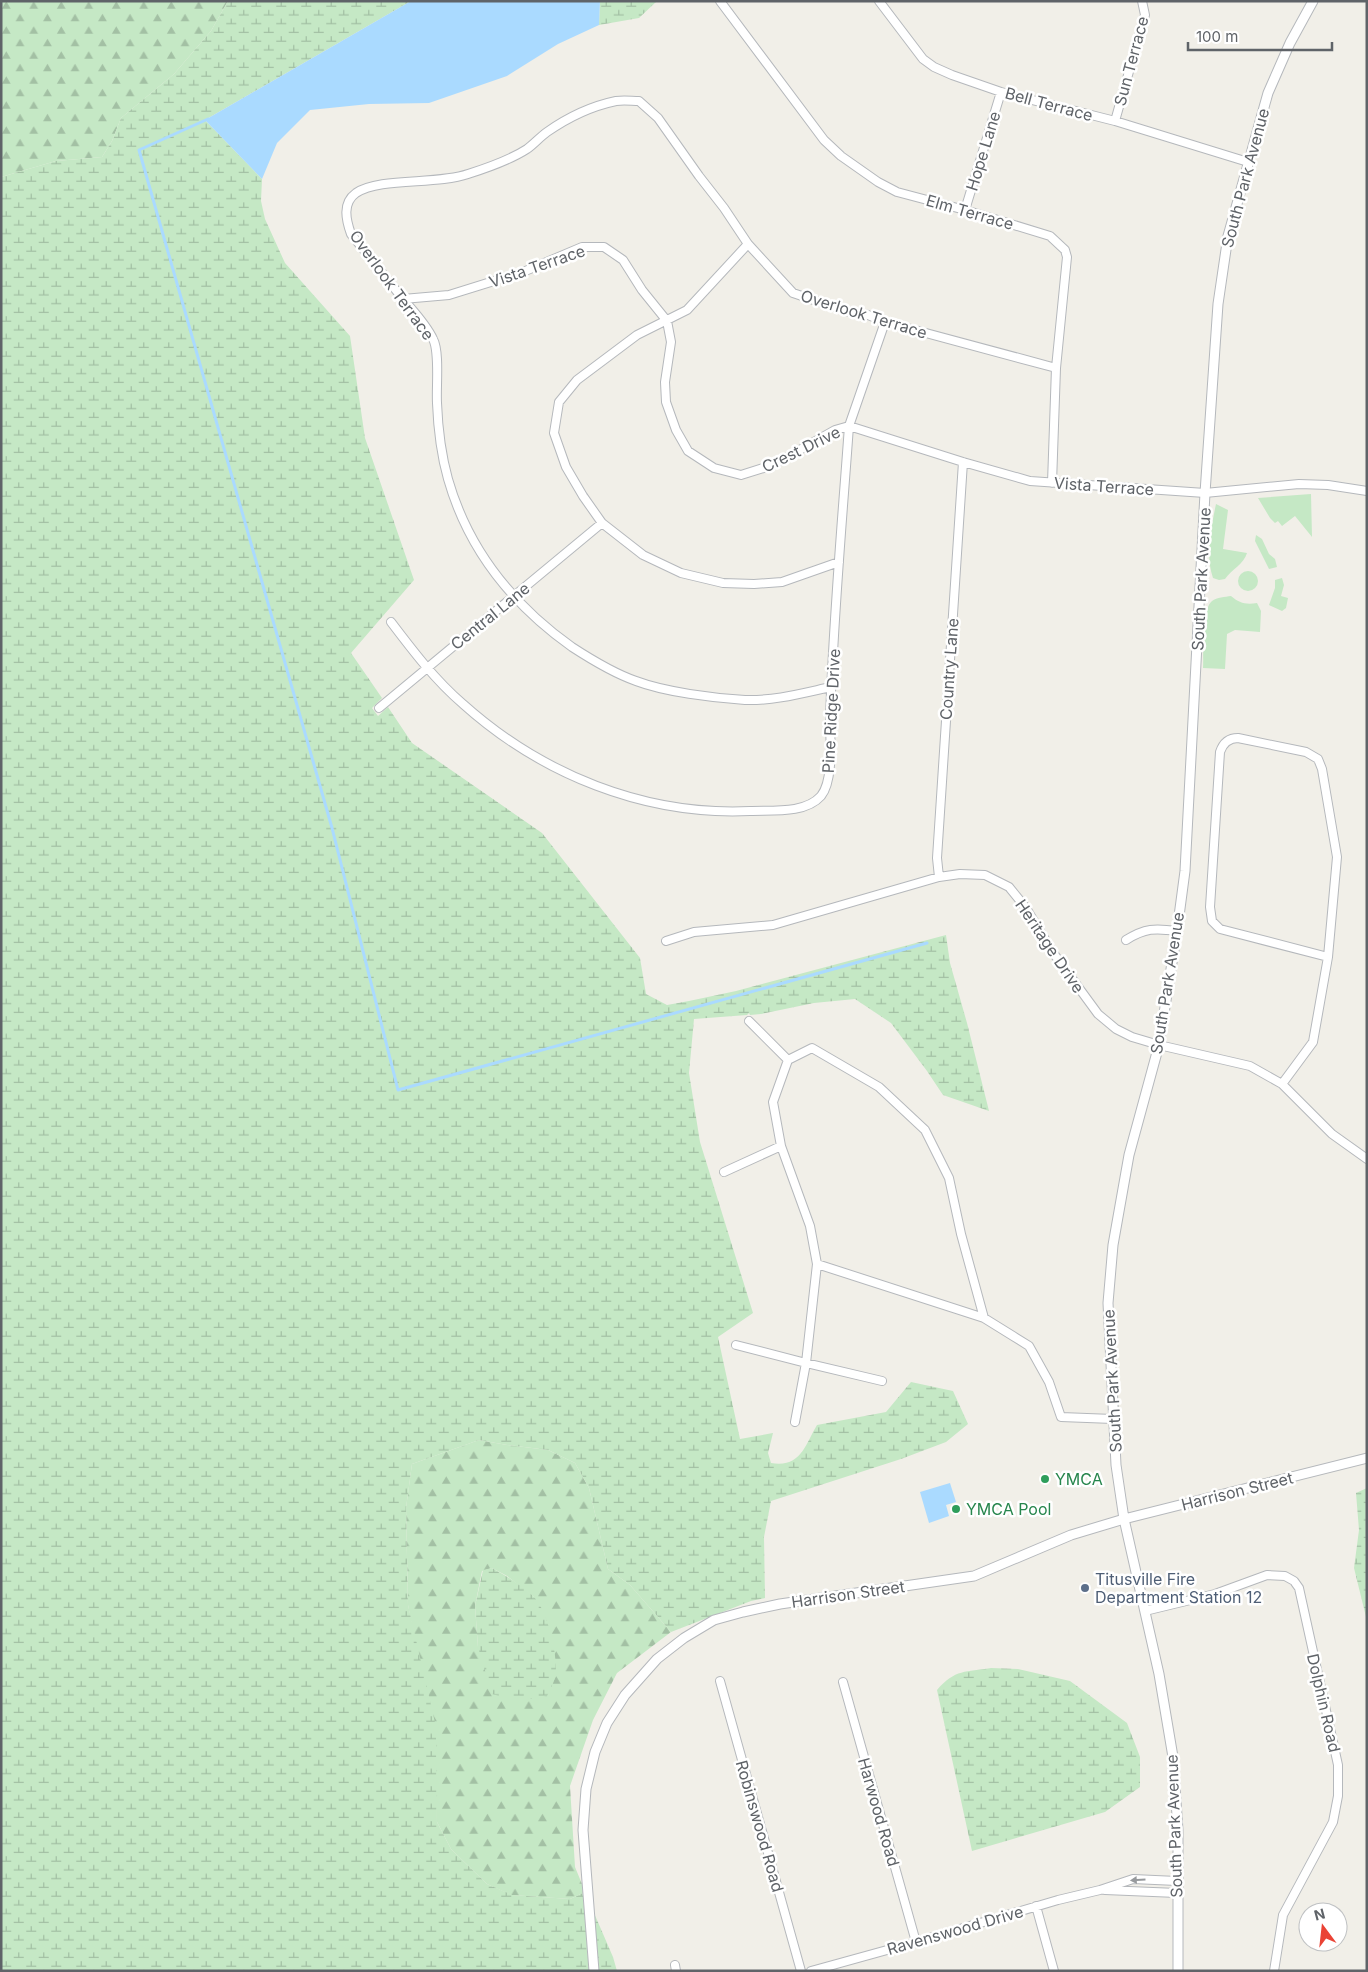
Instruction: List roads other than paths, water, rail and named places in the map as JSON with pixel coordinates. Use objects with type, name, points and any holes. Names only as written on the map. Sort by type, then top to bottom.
[{"type":"street","name":"Elm Terrace","points":[[720,1],[824,140],[841,156],[878,182],[897,192],[1050,236],[1065,250],[1067,257],[1056,368],[1052,483]]},
{"type":"street","name":"Bell Terrace","points":[[879,1],[923,59],[934,67],[952,75],[1001,92],[1115,121],[1248,162]]},
{"type":"street","name":"Sun Terrace","points":[[1115,121],[1145,15],[1142,1]]},
{"type":"street","name":"South Park Avenue","points":[[1178,1971],[1178,1830],[1173,1757],[1159,1674],[1124,1519],[1116,1465],[1108,1303],[1113,1245],[1129,1156],[1159,1045],[1177,931],[1185,861],[1218,304],[1228,236],[1268,93],[1290,43],[1313,1]]},
{"type":"street","name":"Hope Lane","points":[[965,210],[1001,92]]},
{"type":"street","name":"Overlook Terrace","points":[[831,687],[785,697],[745,700],[673,691],[636,682],[596,663],[547,629],[514,598],[483,558],[462,519],[448,479],[442,453],[436,402],[437,371],[435,341],[351,234],[347,221],[346,206],[354,194],[368,186],[438,180],[466,175],[526,150],[547,132],[568,119],[590,109],[617,101],[639,101],[658,118],[748,244],[793,293],[868,315],[885,322],[1056,368]]},
{"type":"street","points":[[748,244],[687,310],[637,335],[578,380],[559,402],[554,432],[566,468],[602,523],[643,554],[681,573],[724,582],[754,584],[782,582],[839,562]]},
{"type":"street","name":"Vista Terrace","points":[[403,299],[449,295],[523,272],[582,247],[604,247],[623,260],[642,290],[667,321]]},
{"type":"street","name":"Crest Drive","points":[[667,321],[671,342],[665,382],[666,402],[676,430],[688,451],[714,468],[741,475],[765,468],[791,456],[834,430],[849,426],[885,322]]},
{"type":"street","name":"Vista Terrace","points":[[849,426],[1030,481],[1206,493],[1299,484],[1328,485],[1367,491]]},
{"type":"street","name":"Pine Ridge Drive","points":[[391,622],[426,667],[461,703],[493,730],[544,763],[586,783],[662,805],[734,812],[805,807],[821,795],[829,778],[831,687],[849,426]]},
{"type":"street","name":"Country Lane","points":[[939,877],[937,858],[963,462]]},
{"type":"street","name":"Central Lane","points":[[379,708],[426,667],[514,598],[602,523]]},
{"type":"street","points":[[1282,1084],[1313,1042],[1328,957],[1337,857],[1320,763],[1316,757],[1306,752],[1238,738],[1228,740],[1222,746],[1220,752],[1210,907],[1212,921],[1220,929],[1328,957]]},
{"type":"street","name":"Heritage Drive","points":[[666,941],[694,932],[773,925],[939,877],[960,874],[985,875],[1009,887],[1026,908],[1054,954],[1098,1014],[1116,1029],[1132,1037],[1159,1045],[1250,1066],[1282,1084],[1332,1134],[1367,1159]]},
{"type":"street","points":[[1126,940],[1147,929],[1177,931]]},
{"type":"street","points":[[749,1021],[788,1060]]},
{"type":"street","points":[[795,1422],[806,1364],[817,1264],[810,1226],[782,1146],[773,1102],[788,1060],[812,1048],[878,1087],[925,1130],[949,1178],[961,1234],[984,1318]]},
{"type":"street","points":[[724,1172],[782,1146]]},
{"type":"street","points":[[817,1264],[984,1318],[1029,1346],[1049,1382],[1061,1417],[1113,1419]]},
{"type":"street","points":[[736,1345],[806,1364],[882,1381]]},
{"type":"street","name":"Harrison Street","points":[[594,1971],[583,1830],[586,1789],[595,1752],[607,1723],[625,1694],[657,1658],[684,1638],[714,1620],[780,1604],[974,1576],[1071,1535],[1124,1519],[1367,1458]]},
{"type":"street","name":"Dolphin Road","points":[[1145,1611],[1215,1594],[1267,1575],[1285,1576],[1294,1581],[1299,1588],[1338,1765],[1338,1796],[1333,1822],[1283,1915],[1274,1971]]},
{"type":"street","name":"Robinswood Road","points":[[720,1681],[801,1971]]},
{"type":"street","name":"Harwood Road","points":[[843,1682],[916,1942]]},
{"type":"street","name":"Ravenswood Drive","points":[[811,1971],[1036,1906],[1100,1890],[1133,1879],[1177,1881]]},
{"type":"street","name":"Ravenswood Drive","points":[[1100,1890],[1177,1893]]},
{"type":"street","points":[[1036,1906],[1054,1971]]},
{"type":"water","points":[[411,1],[600,1],[599,25],[558,44],[507,76],[429,103],[369,104],[310,110],[277,143],[262,179],[205,120]]},
{"type":"water","points":[[950,1483],[956,1502],[946,1505],[949,1516],[929,1523],[920,1492]]},
{"type":"waterway","points":[[208,119],[139,150],[332,828],[398,1090],[927,943]]},
{"type":"place","name":"YMCA","points":[[1045,1479]]},
{"type":"place","name":"YMCA Pool","points":[[956,1509]]},
{"type":"place","name":"Titusville Fire Department Station 12","points":[[1085,1588]]}]
